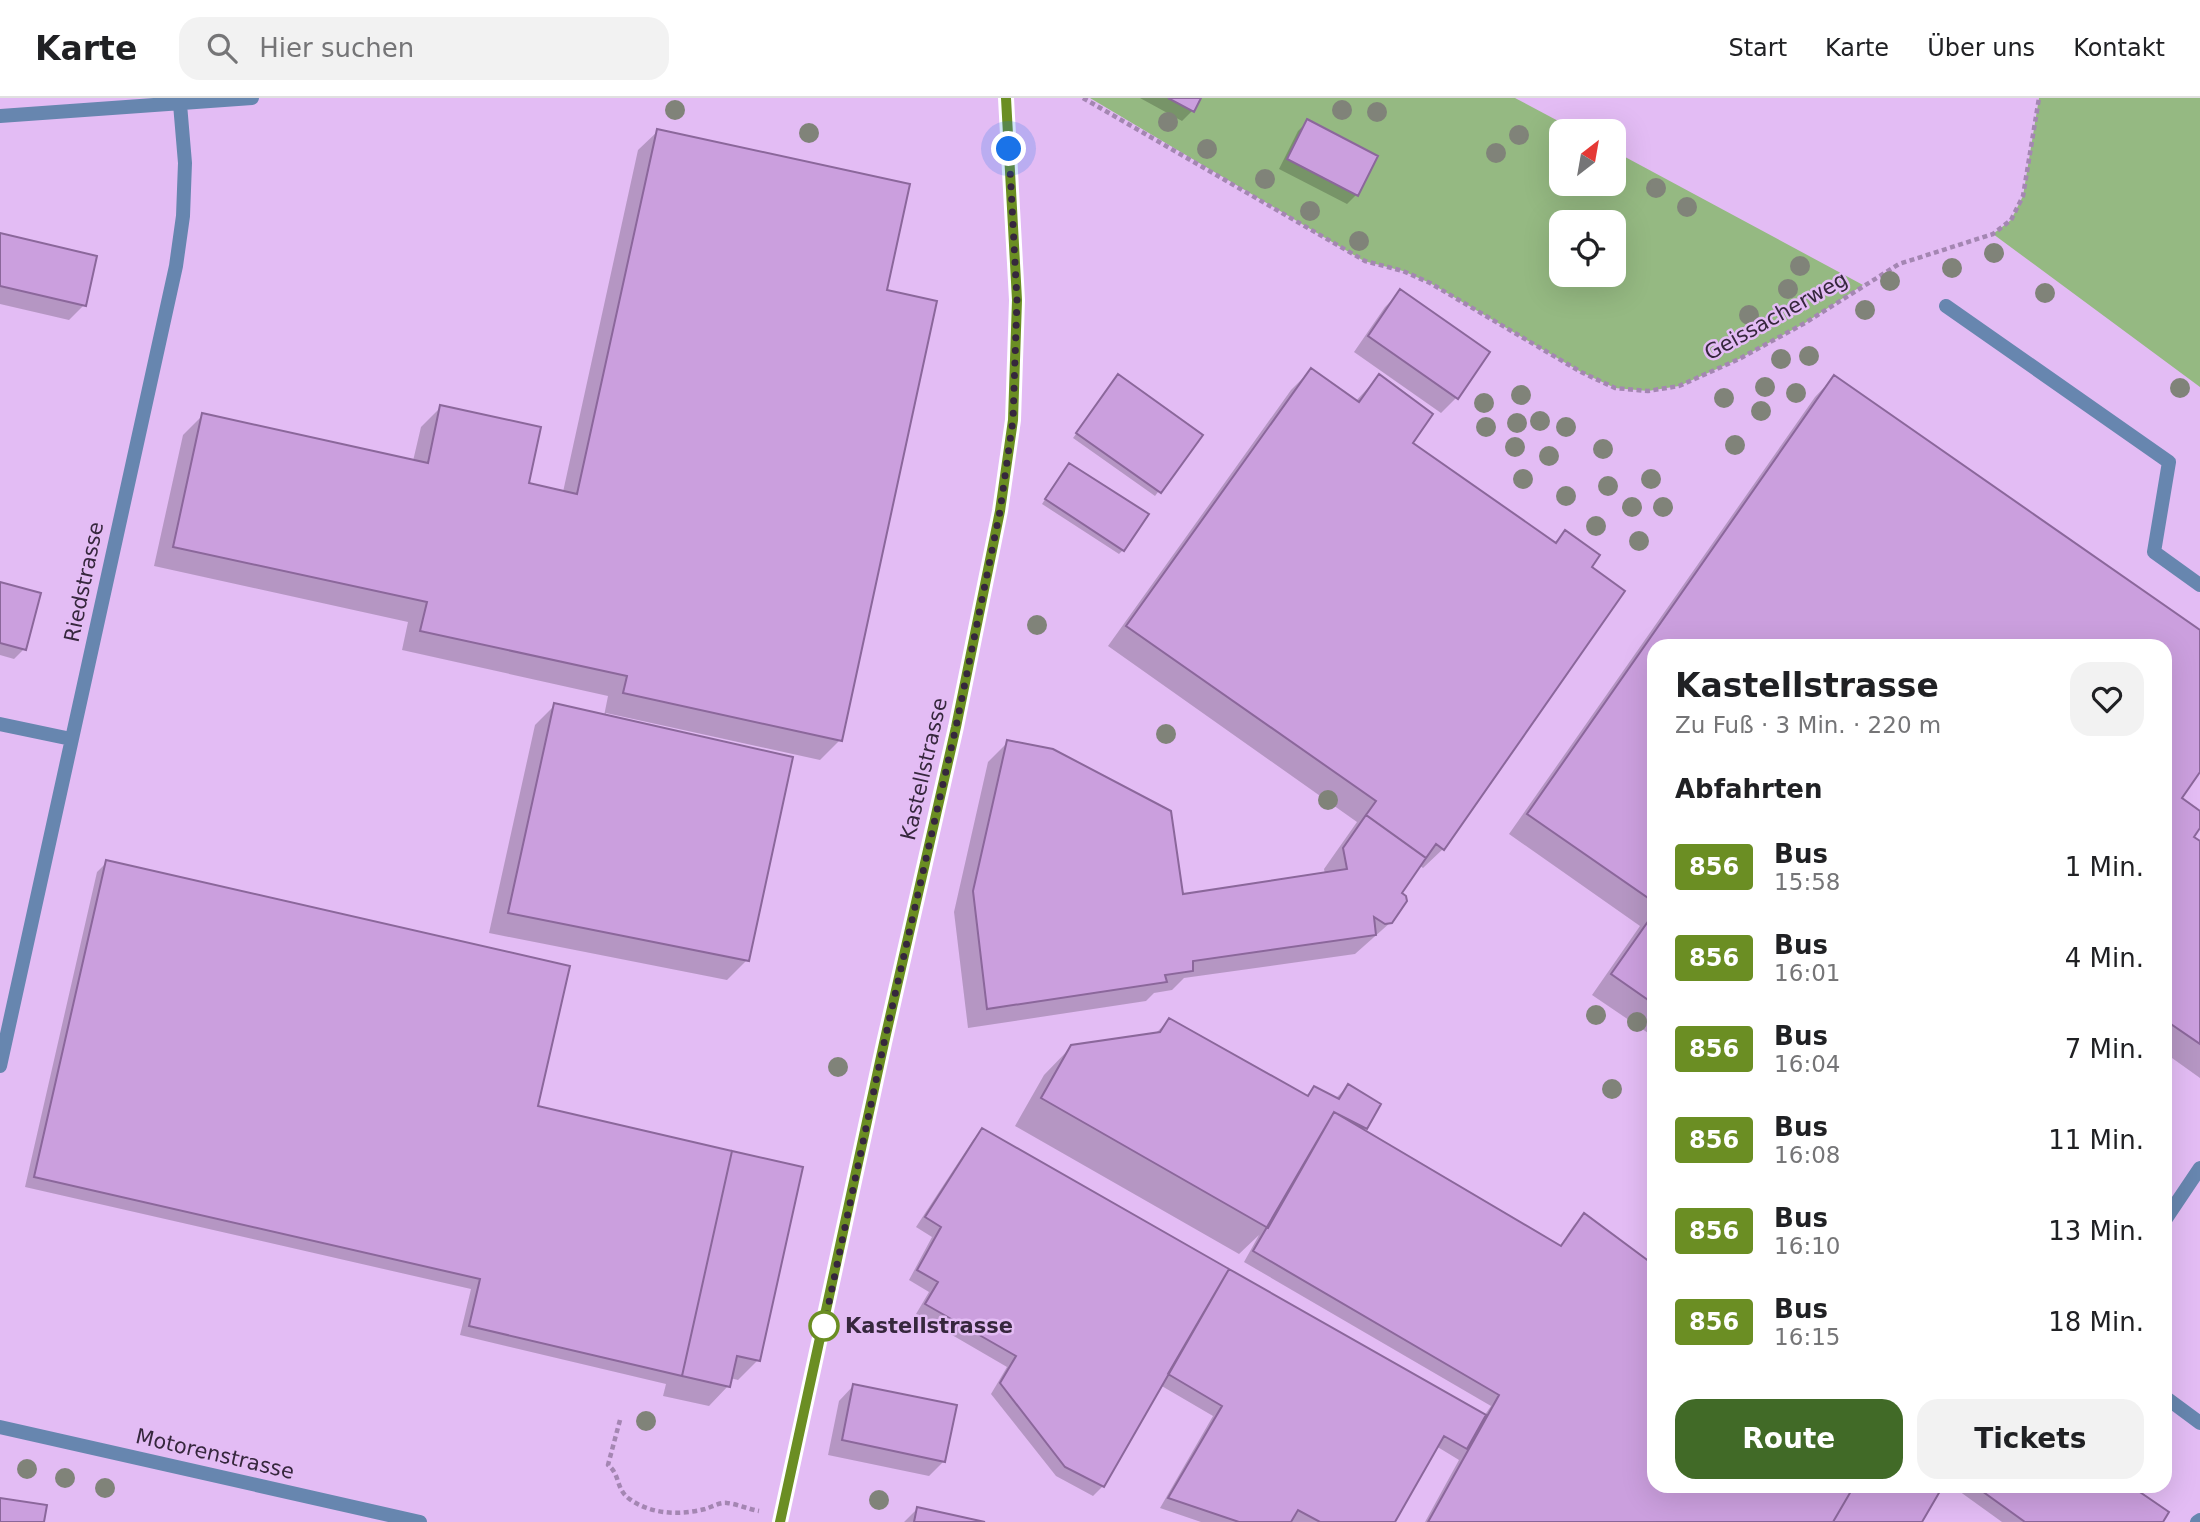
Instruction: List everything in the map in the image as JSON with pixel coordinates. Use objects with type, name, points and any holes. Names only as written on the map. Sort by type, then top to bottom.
[{"type":"street","points":[[0,116],[252,98]]},
{"type":"street","name":"Kastellstrasse","points":[[780,1520],[956,727],[1000,511],[1013,420],[1017,300],[1006,98]]},
{"type":"street","name":"Riedstrasse","points":[[0,1066],[176,266],[183,216],[184,177],[180,104]]},
{"type":"street","points":[[1946,306],[2169,462],[2154,552],[2200,585]]},
{"type":"street","points":[[0,724],[71,739]]},
{"type":"street","points":[[2172,1210],[2200,1168]]},
{"type":"street","points":[[2172,1402],[2200,1423]]},
{"type":"street","name":"Motorenstrasse","points":[[0,1427],[421,1522]]},
{"type":"path","name":"Geissacherweg","points":[[1083,98],[1364,261],[1403,271],[1430,283],[1581,372],[1615,387],[1648,391],[1679,386],[1739,359],[1805,323],[1899,264],[1993,234],[2011,220],[2024,196],[2039,98]]},
{"type":"path","points":[[620,1420],[608,1465],[615,1470],[620,1490],[628,1499],[666,1513],[698,1511],[726,1503],[780,1520]]},
{"type":"green space","points":[[1090,98],[1515,98],[1554,119],[1549,119],[1549,196],[1626,196],[1626,157],[1863,285],[1805,323],[1739,359],[1679,386],[1648,391],[1615,388],[1581,372],[1430,283],[1403,271],[1364,261]]},
{"type":"green space","points":[[2039,98],[2200,98],[2200,387],[1993,234],[2011,220],[2023,196]]},
{"type":"building","points":[[1168,98],[1201,98],[1194,112]]},
{"type":"building","points":[[1307,119],[1378,156],[1358,196],[1287,159]]},
{"type":"building","points":[[657,129],[910,184],[887,290],[937,301],[842,741],[623,693],[627,676],[420,631],[427,602],[173,547],[202,413],[428,463],[440,405],[541,427],[529,483],[577,494]]},
{"type":"building","points":[[0,233],[97,256],[86,306],[0,286]]},
{"type":"building","points":[[1400,289],[1490,352],[1458,399],[1368,336]]},
{"type":"building","points":[[1311,368],[1359,402],[1379,374],[1433,414],[1413,443],[1556,543],[1565,530],[1600,555],[1592,567],[1625,591],[1444,850],[1436,844],[1426,858],[1366,815],[1376,801],[1126,626]]},
{"type":"building","points":[[1118,374],[1203,435],[1161,493],[1076,433]]},
{"type":"building","points":[[1834,375],[2200,630],[2200,772],[2182,798],[2200,811],[2200,828],[2194,837],[2200,841],[2200,1044],[2172,1025],[2172,639],[1649,639]]},
{"type":"building","points":[[1069,463],[1149,514],[1124,551],[1045,499]]},
{"type":"building","points":[[0,582],[41,593],[26,650],[0,643]]},
{"type":"building","points":[[1647,642],[1647,897],[1527,814]]},
{"type":"building","points":[[554,703],[793,757],[749,961],[508,913]]},
{"type":"building","points":[[1007,740],[1053,749],[1171,811],[1183,894],[1347,869],[1343,848],[1366,815],[1426,858],[1402,893],[1407,901],[1392,923],[1385,924],[1374,917],[1376,935],[1193,961],[1193,971],[1165,975],[1167,982],[987,1009],[973,891]]},
{"type":"building","points":[[106,860],[570,966],[538,1106],[732,1151],[682,1376],[469,1326],[480,1279],[34,1177]]},
{"type":"building","points":[[1647,923],[1647,999],[1611,974]]},
{"type":"building","points":[[1169,1018],[1308,1096],[1314,1086],[1339,1099],[1348,1084],[1381,1104],[1367,1129],[1334,1112],[1268,1228],[1041,1098],[1071,1045],[1160,1032]]},
{"type":"building","points":[[1334,1112],[1561,1246],[1584,1213],[1647,1260],[1647,1493],[1850,1493],[1833,1522],[1428,1522],[1499,1395],[1253,1251]]},
{"type":"building","points":[[982,1128],[1229,1269],[1104,1487],[1065,1467],[1000,1383],[1016,1356],[925,1304],[938,1282],[917,1270],[941,1227],[925,1217]]},
{"type":"building","points":[[732,1151],[803,1167],[760,1361],[737,1356],[730,1387],[682,1376]]},
{"type":"building","points":[[1229,1269],[1486,1415],[1467,1449],[1444,1436],[1395,1522],[1320,1522],[1298,1510],[1291,1522],[1239,1522],[1168,1498],[1222,1406],[1168,1374]]},
{"type":"building","points":[[853,1384],[957,1405],[945,1462],[842,1440]]},
{"type":"building","points":[[1850,1493],[1939,1493],[1922,1522],[1833,1522]]},
{"type":"building","points":[[1985,1493],[2141,1493],[2169,1512],[2163,1522],[2025,1522]]},
{"type":"building","points":[[0,1498],[47,1505],[44,1522],[0,1522]]},
{"type":"building","points":[[917,1507],[985,1522],[914,1522]]},
{"type":"bus line","name":"856","points":[[780,1522],[956,727],[1000,511],[1013,420],[1017,300],[1006,98]]},
{"type":"place","name":"Kastellstrasse","points":[[824,1326]]},
{"type":"route","points":[[824,1326],[884,1043],[956,727],[1000,511],[1013,420],[1017,300],[1009,149]]}]
